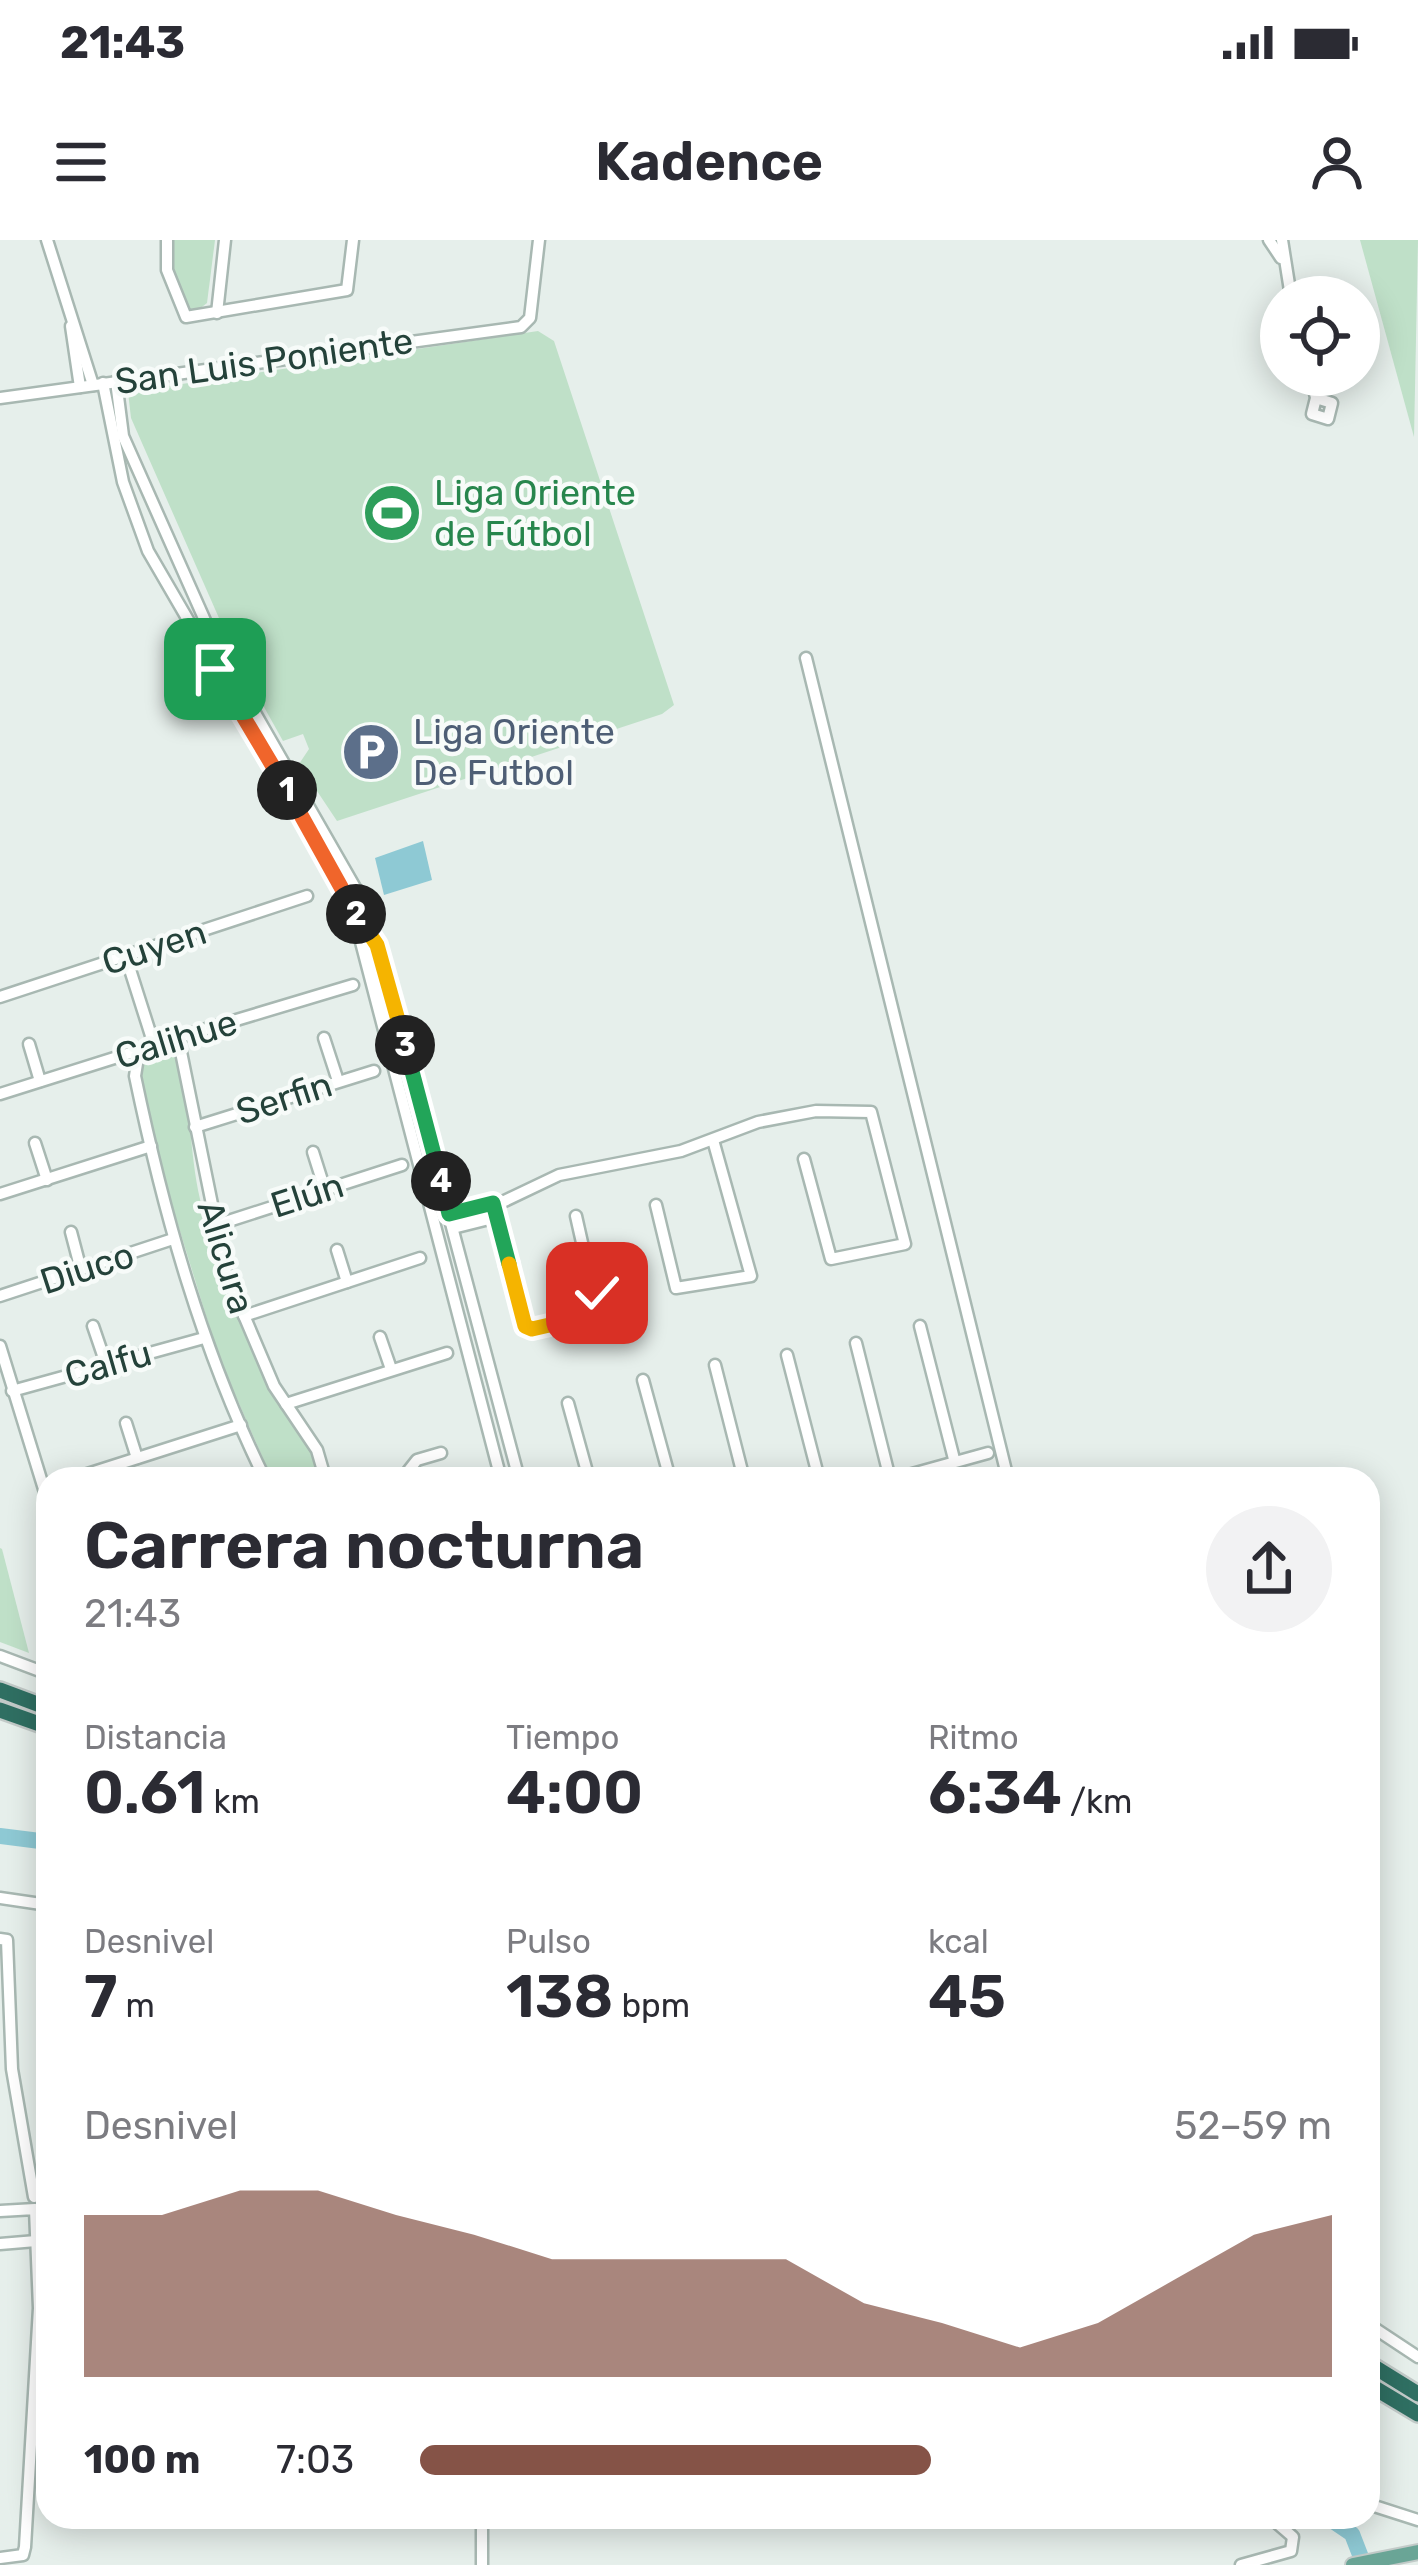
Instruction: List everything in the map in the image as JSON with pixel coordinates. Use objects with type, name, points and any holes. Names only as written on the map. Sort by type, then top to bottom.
[{"type":"highway","points":[[0,1690],[36,1704]]},
{"type":"highway","points":[[0,1710],[36,1723]]},
{"type":"highway","points":[[1380,2370],[1418,2394]]},
{"type":"highway","points":[[1380,2391],[1418,2414]]},
{"type":"main road","points":[[1353,2565],[1418,2552]]},
{"type":"street","points":[[47,240],[98,384],[215,643],[377,945],[516,1467]]},
{"type":"street","points":[[167,240],[167,270],[180,311],[186,316],[347,290],[353,240]]},
{"type":"street","points":[[217,313],[225,240]]},
{"type":"street","name":"San Luis Poniente","points":[[0,398],[527,324],[539,240]]},
{"type":"street","points":[[1269,240],[1281,258]]},
{"type":"street","points":[[1282,240],[1286,276]]},
{"type":"street","points":[[98,384],[123,482],[148,551],[355,899],[498,1467]]},
{"type":"street","points":[[806,658],[1005,1467]]},
{"type":"street","name":"Cuyen","points":[[0,998],[307,896]]},
{"type":"street","points":[[126,957],[154,1046],[138,1057],[135,1067],[173,1239],[204,1338],[260,1467]]},
{"type":"street","name":"Calihue","points":[[0,1094],[352,985]]},
{"type":"street","points":[[324,1038],[338,1081]]},
{"type":"street","points":[[29,1044],[40,1081]]},
{"type":"street","name":"Alicura","points":[[154,1046],[173,1045],[181,1052],[213,1226],[244,1316],[286,1404],[317,1450],[321,1467]]},
{"type":"street","name":"Serfin","points":[[195,1127],[374,1071]]},
{"type":"street","points":[[453,1228],[559,1175],[713,1140],[789,1115],[871,1112],[905,1244],[831,1259],[804,1159]]},
{"type":"street","points":[[656,1205],[676,1288],[751,1276],[713,1140]]},
{"type":"street","points":[[35,1143],[46,1180]]},
{"type":"street","points":[[0,1194],[151,1146]]},
{"type":"street","points":[[418,1155],[433,1151]]},
{"type":"street","points":[[313,1153],[326,1190]]},
{"type":"street","name":"Elún","points":[[213,1226],[402,1165]]},
{"type":"street","points":[[449,1214],[495,1208]]},
{"type":"street","points":[[495,1208],[523,1319],[532,1329],[597,1310],[576,1216]]},
{"type":"street","points":[[71,1232],[81,1270]]},
{"type":"street","name":"Diuco","points":[[0,1297],[173,1239]]},
{"type":"street","points":[[337,1250],[347,1282]]},
{"type":"street","points":[[244,1316],[420,1258]]},
{"type":"street","points":[[93,1326],[106,1364]]},
{"type":"street","points":[[920,1326],[954,1459]]},
{"type":"street","points":[[380,1337],[391,1369]]},
{"type":"street","name":"Calfu","points":[[12,1391],[204,1338]]},
{"type":"street","points":[[856,1342],[889,1467]]},
{"type":"street","points":[[467,1349],[484,1344]]},
{"type":"street","points":[[0,1346],[39,1467]]},
{"type":"street","points":[[286,1404],[447,1352]]},
{"type":"street","points":[[787,1355],[816,1467]]},
{"type":"street","points":[[715,1365],[741,1467]]},
{"type":"street","points":[[643,1380],[667,1467]]},
{"type":"street","points":[[568,1403],[586,1467]]},
{"type":"street","points":[[125,1424],[137,1458]]},
{"type":"street","points":[[109,1467],[241,1425]]},
{"type":"street","points":[[411,1467],[417,1460],[441,1453]]},
{"type":"street","points":[[933,1467],[988,1453]]},
{"type":"street","points":[[0,1656],[36,1670]]},
{"type":"street","points":[[0,1898],[36,1903]]},
{"type":"street","points":[[0,1939],[7,1940],[12,2069],[36,2228]]},
{"type":"street","points":[[0,2211],[34,2203]]},
{"type":"street","points":[[0,2244],[36,2241]]},
{"type":"street","points":[[1380,2332],[1418,2357]]},
{"type":"street","points":[[0,2558],[23,2555],[36,2354]]},
{"type":"street","points":[[1380,2508],[1418,2520]]},
{"type":"street","points":[[482,2529],[482,2565]]},
{"type":"street","points":[[1241,2565],[1291,2551],[1293,2537],[1284,2529]]},
{"type":"green space","points":[[172,240],[215,240],[207,303],[198,310],[184,309],[174,278]]},
{"type":"green space","points":[[1360,240],[1418,240],[1414,437],[1380,313],[1380,276],[1370,276]]},
{"type":"green space","name":"Liga Oriente de Fútbol","points":[[538,331],[554,341],[674,705],[662,714],[337,821],[299,764],[309,749],[303,734],[283,741],[237,659],[131,418],[128,392]]},
{"type":"green space","points":[[161,1048],[174,1055],[188,1112],[198,1191],[213,1242],[253,1335],[315,1455],[315,1467],[267,1467],[219,1358],[140,1101],[139,1060]]},
{"type":"green space","points":[[2,1549],[29,1653],[0,1642]]},
{"type":"water","points":[[423,841],[432,880],[384,895],[375,858]]},
{"type":"waterway","points":[[0,1836],[36,1840]]},
{"type":"waterway","points":[[1345,2529],[1352,2534],[1364,2565]]},
{"type":"place","name":"Liga Oriente de Fútbol","points":[[392,513]]},
{"type":"place","name":"Liga Oriente De Futbol","points":[[371,752]]},
{"type":"route","points":[[215,669],[377,945],[449,1214],[493,1203],[525,1326],[532,1329],[593,1315],[597,1293]]}]
